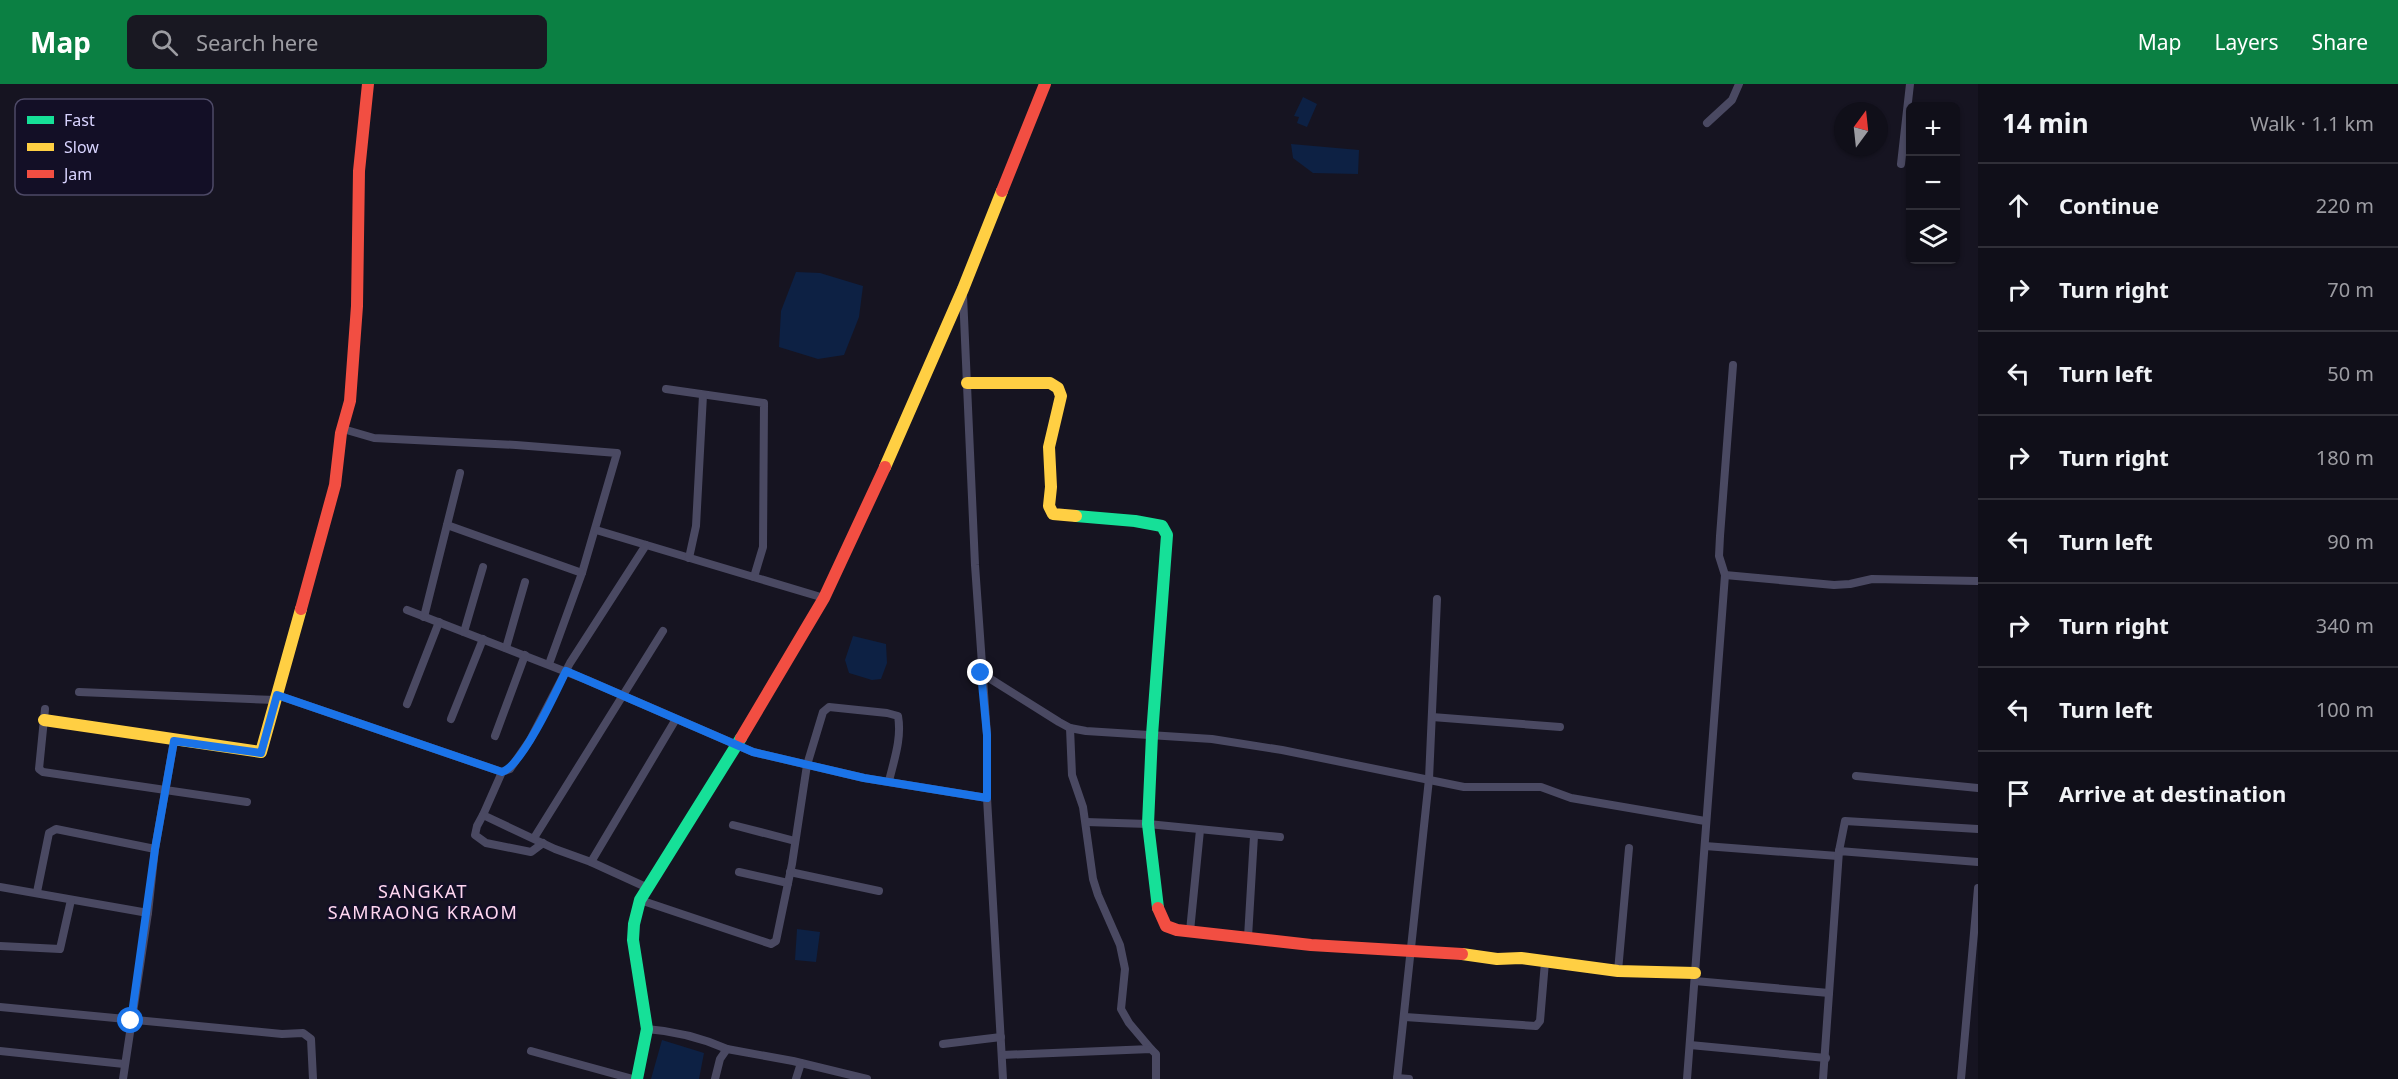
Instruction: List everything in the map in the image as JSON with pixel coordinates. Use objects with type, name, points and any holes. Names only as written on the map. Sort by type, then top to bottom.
[{"type":"street","points":[[247,802],[43,772],[39,769],[45,714],[174,741],[261,753],[335,485],[343,429],[350,402],[357,306],[356,244],[359,171],[368,84]]},
{"type":"street","points":[[638,1079],[646,1029],[633,940],[640,900],[737,745],[824,598],[910,413],[963,289],[1044,84]]},
{"type":"street","points":[[1707,123],[1732,100],[1739,84]]},
{"type":"street","points":[[1901,164],[1910,84]]},
{"type":"street","points":[[963,289],[1003,1079]]},
{"type":"street","points":[[1687,1079],[1725,575],[1719,556],[1733,365]]},
{"type":"street","points":[[967,383],[1050,383],[1058,388],[1061,396],[1049,447],[1051,487],[1049,506],[1053,514],[1135,521],[1162,526],[1167,535],[1152,735],[1148,824],[1157,905],[1161,919],[1170,928],[1311,945],[1444,952],[1497,959],[1521,958],[1570,966],[1695,977],[1829,993]]},
{"type":"street","points":[[666,389],[764,403],[763,547],[754,577]]},
{"type":"street","points":[[689,558],[696,526],[703,395]]},
{"type":"street","points":[[343,429],[374,438],[617,453],[596,530],[549,664]]},
{"type":"street","points":[[424,617],[460,473]]},
{"type":"street","points":[[447,525],[582,573]]},
{"type":"street","points":[[596,530],[824,598]]},
{"type":"street","points":[[79,692],[276,697],[502,772],[510,769],[530,740],[566,671],[646,545]]},
{"type":"street","points":[[464,632],[483,567]]},
{"type":"street","points":[[1725,575],[1834,585],[1872,579],[1978,581]]},
{"type":"street","points":[[506,648],[525,582]]},
{"type":"street","points":[[1409,1079],[1397,1078],[1429,780],[1437,599]]},
{"type":"street","points":[[407,610],[549,664],[753,752],[936,791],[987,798]]},
{"type":"street","points":[[407,704],[439,622]]},
{"type":"street","points":[[534,838],[663,631]]},
{"type":"street","points":[[451,719],[483,639]]},
{"type":"street","points":[[495,736],[525,656]]},
{"type":"street","points":[[981,673],[1070,728],[1212,739],[1282,750],[1471,788],[1541,787],[1571,798],[1705,821]]},
{"type":"street","points":[[640,900],[771,944],[776,941],[790,872],[807,765],[823,712],[829,707],[898,716],[900,726],[889,781]]},
{"type":"street","points":[[1432,717],[1560,727]]},
{"type":"street","points":[[591,862],[676,719]]},
{"type":"street","points":[[1070,728],[1072,775],[1086,822],[1093,879],[1120,945],[1125,969],[1121,1009],[1129,1023],[1156,1054],[1156,1079]]},
{"type":"street","points":[[123,1079],[148,914],[155,849],[174,741]]},
{"type":"street","points":[[502,772],[475,835],[486,843],[531,852],[543,843]]},
{"type":"street","points":[[1856,776],[1978,788]]},
{"type":"street","points":[[483,815],[648,888]]},
{"type":"street","points":[[1823,1079],[1839,854],[1845,821],[1978,829]]},
{"type":"street","points":[[1086,822],[1148,824],[1280,837]]},
{"type":"street","points":[[733,825],[795,841]]},
{"type":"street","points":[[37,892],[49,833],[56,829],[155,849]]},
{"type":"street","points":[[1190,931],[1200,830]]},
{"type":"street","points":[[1248,937],[1254,836]]},
{"type":"street","points":[[1705,846],[1978,862]]},
{"type":"street","points":[[1618,970],[1629,848]]},
{"type":"street","points":[[739,872],[788,883]]},
{"type":"street","points":[[790,872],[879,891]]},
{"type":"street","points":[[0,887],[148,914]]},
{"type":"street","points":[[1961,1079],[1974,993],[1978,888]]},
{"type":"street","points":[[0,946],[60,949],[71,900]]},
{"type":"street","points":[[1405,1017],[1536,1026],[1540,1021],[1545,962]]},
{"type":"street","points":[[0,1007],[282,1034],[303,1033],[311,1039],[314,1079]]},
{"type":"street","points":[[646,1029],[663,1030],[711,1042],[727,1050],[801,1063],[867,1079]]},
{"type":"street","points":[[943,1044],[1001,1037]]},
{"type":"street","points":[[1690,1045],[1826,1058]]},
{"type":"street","points":[[1002,1055],[1151,1049]]},
{"type":"street","points":[[715,1079],[720,1059],[727,1050]]},
{"type":"street","points":[[0,1051],[124,1064]]},
{"type":"street","points":[[531,1051],[633,1079]]},
{"type":"street","points":[[796,1079],[801,1063]]},
{"type":"water","points":[[1303,97],[1317,104],[1307,127],[1297,123],[1299,117],[1294,116]]},
{"type":"water","points":[[1291,144],[1359,150],[1358,174],[1313,173],[1293,158]]},
{"type":"water","points":[[796,272],[820,273],[863,286],[859,317],[844,355],[818,359],[779,347],[781,311]]},
{"type":"water","points":[[853,636],[886,644],[887,663],[881,679],[872,680],[849,673],[845,660]]},
{"type":"water","points":[[797,929],[820,932],[816,962],[795,960]]},
{"type":"water","points":[[662,1040],[704,1053],[699,1079],[651,1079]]},
{"type":"traffic: fast","points":[[1076,516],[1135,521],[1162,526],[1167,535],[1152,735],[1148,824],[1158,908]]},
{"type":"traffic: fast","points":[[637,1079],[647,1029],[633,940],[640,900],[741,738]]},
{"type":"traffic: slow","points":[[885,467],[963,289],[1002,191]]},
{"type":"traffic: slow","points":[[967,383],[1050,383],[1058,388],[1061,396],[1049,447],[1051,487],[1049,506],[1053,514],[1076,516]]},
{"type":"traffic: slow","points":[[44,720],[261,752],[301,609]]},
{"type":"traffic: slow","points":[[1462,954],[1497,959],[1521,958],[1618,971],[1695,973]]},
{"type":"traffic: jam","points":[[301,609],[335,485],[341,433],[350,401],[357,306],[359,171],[368,84]]},
{"type":"traffic: jam","points":[[1002,191],[1045,84]]},
{"type":"traffic: jam","points":[[741,738],[824,598],[885,467]]},
{"type":"traffic: jam","points":[[1158,908],[1166,926],[1177,930],[1311,945],[1462,954]]},
{"type":"district","name":"SANGKAT SAMRAONG KRAOM","points":[[423,902]]},
{"type":"route","points":[[131,1021],[148,914],[155,849],[174,741],[261,753],[277,695],[502,772],[510,769],[530,740],[566,671],[753,752],[864,778],[987,798],[987,735],[981,673]]}]
